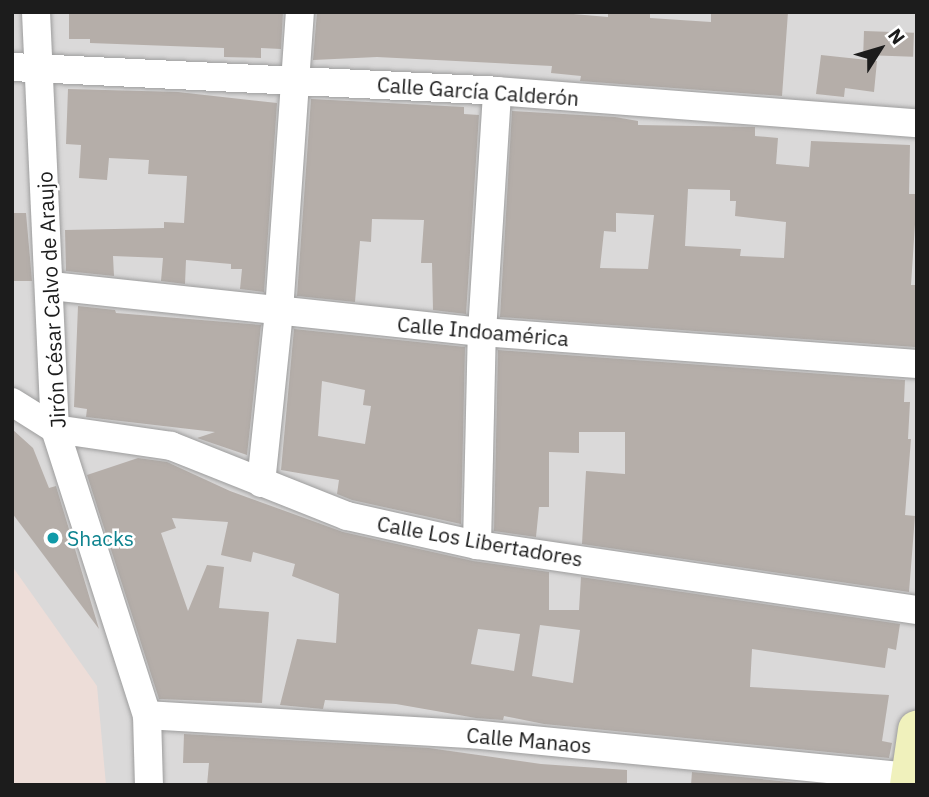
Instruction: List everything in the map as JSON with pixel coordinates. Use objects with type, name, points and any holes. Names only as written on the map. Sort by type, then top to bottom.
[{"type":"street","name":"Jirón César Calvo de Araujo","points":[[36,12],[25,67],[51,286],[55,429],[147,715],[149,785]]},
{"type":"street","points":[[261,483],[279,311],[300,12]]},
{"type":"street","name":"Calle García Calderón","points":[[25,67],[497,91],[917,123]]},
{"type":"street","points":[[477,545],[482,332],[497,91]]},
{"type":"street","name":"Calle Indoamérica","points":[[51,286],[482,332],[917,364]]},
{"type":"street","points":[[12,402],[55,429]]},
{"type":"street","name":"Calle Los Libertadores","points":[[55,429],[171,446],[347,516],[477,545],[917,610]]},
{"type":"street","name":"Calle Manaos","points":[[147,715],[471,734],[909,781]]},
{"type":"street","points":[[909,781],[917,730]]},
{"type":"shaded area","points":[[12,12],[917,12],[917,785],[12,785]]},
{"type":"shaded area","points":[[12,566],[97,686],[106,785],[12,785]]},
{"type":"building","points":[[69,12],[283,12],[281,49],[261,48],[261,58],[224,57],[224,48],[90,43],[90,39],[69,39]]},
{"type":"building","points":[[317,12],[550,12],[608,17],[608,12],[650,12],[650,18],[711,22],[711,12],[788,12],[782,96],[580,81],[581,76],[551,73],[552,66],[377,57],[313,60]]},
{"type":"building","points":[[864,31],[914,33],[913,57],[863,55]]},
{"type":"building","points":[[821,55],[877,61],[874,92],[845,88],[844,97],[816,94]]},
{"type":"building","points":[[68,89],[178,92],[277,103],[264,292],[240,289],[242,269],[231,269],[231,264],[186,260],[185,284],[161,281],[163,258],[113,256],[114,276],[66,271],[65,230],[164,228],[164,222],[184,223],[187,176],[148,174],[149,160],[109,158],[107,180],[79,178],[81,145],[66,144]]},
{"type":"building","points":[[311,99],[464,107],[464,114],[479,115],[466,314],[433,310],[432,263],[421,263],[424,220],[372,219],[371,242],[360,241],[355,302],[297,296]]},
{"type":"building","points":[[512,111],[615,117],[638,121],[638,125],[755,127],[755,136],[778,138],[776,164],[809,167],[811,141],[910,145],[909,194],[917,194],[911,285],[917,285],[915,347],[500,317]],"holes":[[[688,189],[730,190],[730,201],[736,201],[735,216],[786,222],[784,258],[740,256],[741,249],[685,246]],[[616,213],[654,215],[648,269],[600,268],[604,231],[616,232]]]},
{"type":"building","points":[[12,213],[26,213],[32,281],[12,281]]},
{"type":"building","points":[[78,306],[115,310],[116,313],[261,325],[247,455],[197,438],[215,432],[86,417],[87,409],[74,407]]},
{"type":"building","points":[[294,329],[465,347],[461,524],[352,500],[337,494],[339,480],[281,470]],"holes":[[[322,381],[365,390],[363,405],[371,406],[365,444],[318,436]]]},
{"type":"building","points":[[498,350],[905,380],[904,402],[910,402],[908,439],[911,439],[905,515],[915,516],[909,592],[582,544],[586,471],[625,474],[625,432],[579,432],[579,453],[549,452],[549,507],[539,507],[536,537],[494,531]]},
{"type":"building","name":"Shacks","points":[[12,429],[33,448],[49,488],[56,486],[99,629],[12,513]]},
{"type":"building","points":[[138,458],[167,462],[230,491],[343,532],[473,561],[549,572],[549,610],[579,610],[581,577],[900,624],[896,650],[888,648],[885,668],[752,649],[750,687],[889,695],[882,741],[892,743],[889,758],[544,724],[504,716],[503,720],[476,718],[396,704],[325,700],[323,709],[280,705],[297,639],[336,643],[339,594],[292,576],[295,564],[253,552],[251,562],[221,555],[228,522],[172,518],[176,528],[161,533],[188,611],[207,565],[224,567],[219,608],[269,612],[262,703],[159,699],[87,475]],"holes":[[[540,625],[580,630],[573,683],[532,676]],[[478,629],[520,634],[514,671],[471,664]]]},
{"type":"building","points":[[184,734],[429,748],[541,764],[627,770],[627,785],[207,785],[209,763],[183,763]]},
{"type":"building","points":[[692,772],[819,785],[691,785]]},
{"type":"place","name":"Shacks","points":[[53,538]]}]
